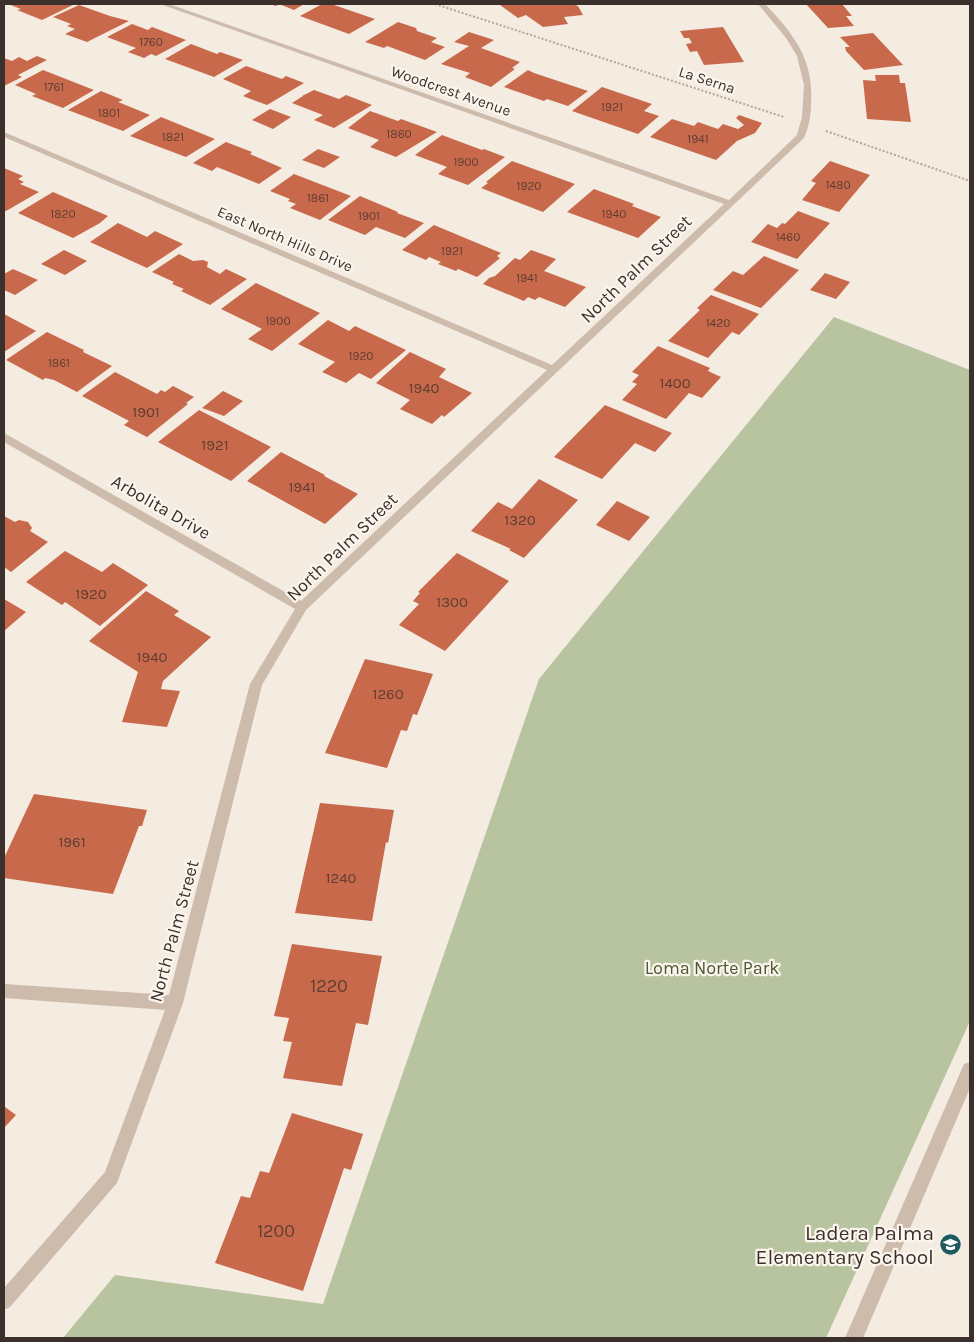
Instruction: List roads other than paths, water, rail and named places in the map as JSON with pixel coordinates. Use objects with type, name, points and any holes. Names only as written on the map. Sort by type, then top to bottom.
[{"type":"street","name":"Woodcrest Avenue","points":[[163,4],[730,203]]},
{"type":"street","name":"North Palm Street","points":[[4,1301],[111,1177],[175,1003],[256,684],[302,607],[801,136],[805,124],[808,90],[802,57],[761,4]]},
{"type":"street","name":"East North Hills Drive","points":[[4,134],[555,370]]},
{"type":"street","name":"Arbolita Drive","points":[[4,436],[302,607]]},
{"type":"street","points":[[4,991],[175,1003]]},
{"type":"street","points":[[854,1338],[970,1070]]},
{"type":"place","name":"Ladera Palma Elementary School","points":[[950,1245]]},
{"type":"park label","name":"Loma Norte Park","points":[[712,968]]}]
